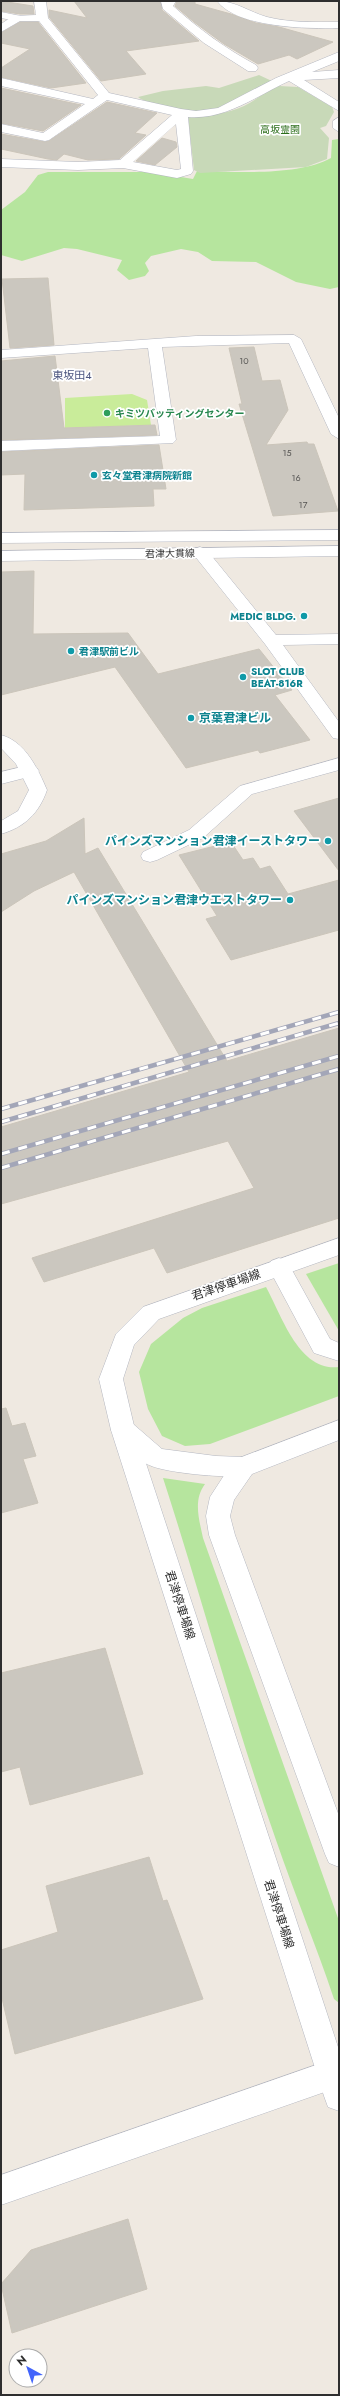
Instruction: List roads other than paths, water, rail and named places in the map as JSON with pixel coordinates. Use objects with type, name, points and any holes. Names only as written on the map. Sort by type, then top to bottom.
[{"type":"street","points":[[40,1],[42,18],[100,99]]},
{"type":"street","points":[[170,1],[167,1],[167,7],[194,31],[234,59],[252,68]]},
{"type":"street","points":[[222,1],[251,16],[273,22],[293,26],[339,25]]},
{"type":"street","points":[[1,15],[17,18],[42,18]]},
{"type":"street","points":[[1,29],[17,18]]},
{"type":"street","points":[[1,82],[193,115],[222,112],[291,77],[339,56]]},
{"type":"street","points":[[291,77],[339,74]]},
{"type":"street","points":[[291,77],[339,107]]},
{"type":"street","points":[[1,128],[45,138],[100,99]]},
{"type":"street","points":[[1,162],[78,166],[123,164],[169,174],[177,174],[187,171],[188,165],[181,113]]},
{"type":"street","points":[[123,164],[181,113]]},
{"type":"street","points":[[339,122],[339,128]]},
{"type":"street","points":[[1,354],[196,340],[294,339],[326,392],[339,434]]},
{"type":"street","points":[[1,446],[168,440],[154,343]]},
{"type":"street","name":"君津大貫線","points":[[1,538],[339,535]]},
{"type":"street","name":"君津大貫線","points":[[1,556],[339,550]]},
{"type":"street","points":[[200,552],[271,640],[339,734]]},
{"type":"street","points":[[271,640],[339,639]]},
{"type":"street","points":[[1,740],[16,750],[30,771],[38,790],[32,807],[20,820],[1,828]]},
{"type":"street","points":[[150,856],[196,834],[246,790],[339,764]]},
{"type":"street","points":[[1,778],[30,771]]},
{"type":"street","name":"君津停車場線","points":[[337,2081],[123,1430],[111,1379],[124,1340],[151,1313],[339,1246]]},
{"type":"street","points":[[279,1267],[322,1346],[339,1352]]},
{"type":"street","points":[[123,1430],[156,1458],[216,1466],[243,1467],[339,1430]]},
{"type":"street","points":[[243,1467],[222,1498],[218,1516],[222,1535],[339,1854]]},
{"type":"street","points":[[1,2190],[337,2081]]},
{"type":"railway","points":[[1,1109],[339,1012]]},
{"type":"railway","points":[[1,1122],[339,1023]]},
{"type":"railway","points":[[1,1154],[339,1056]]},
{"type":"railway","points":[[1,1168],[339,1069]]},
{"type":"place","name":"キミツバッティングセンター","points":[[107,413]]},
{"type":"place","name":"玄々堂君津病院新館","points":[[94,475]]},
{"type":"place","name":"MEDIC BLDG.","points":[[304,616]]},
{"type":"place","name":"君津駅前ビル","points":[[71,651]]},
{"type":"place","name":"SLOT CLUB BEAT-816R","points":[[243,677]]},
{"type":"place","name":"京葉君津ビル","points":[[191,718]]},
{"type":"place","name":"パインズマンション君津イーストタワー","points":[[328,841]]},
{"type":"place","name":"パインズマンション君津ウエストタワー","points":[[290,900]]},
{"type":"district","name":"東坂田4","points":[[72,375]]},
{"type":"park label","name":"高坂霊園","points":[[280,129]]}]
